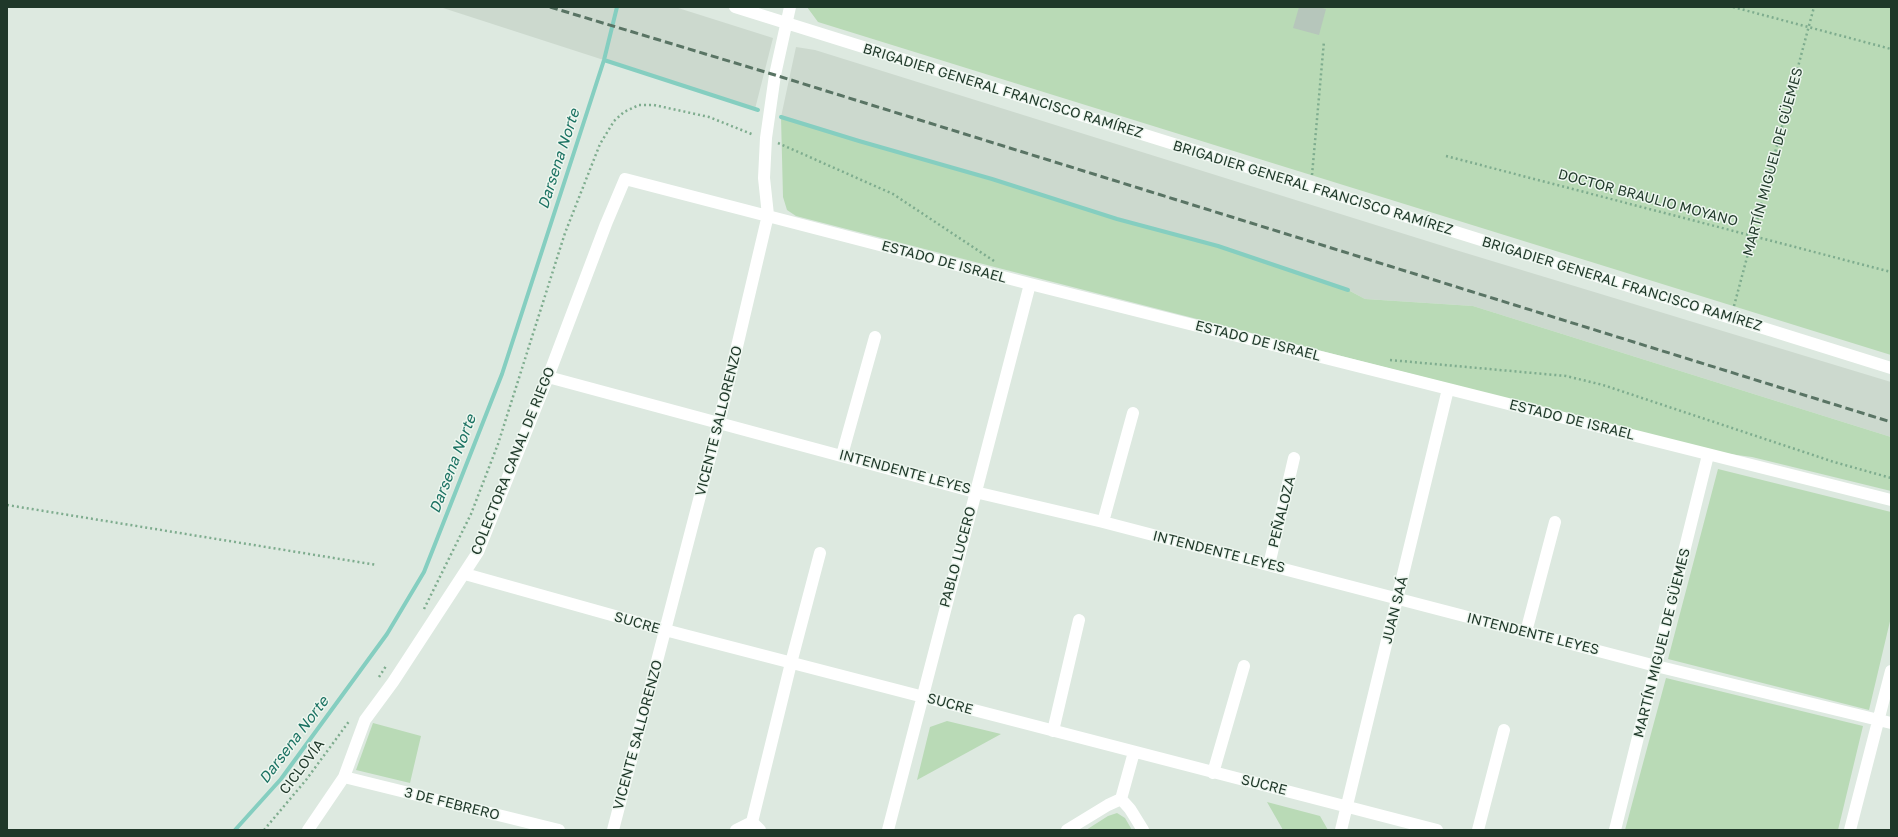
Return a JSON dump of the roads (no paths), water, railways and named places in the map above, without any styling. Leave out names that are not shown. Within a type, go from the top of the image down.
[{"type":"street","name":"BRIGADIER GENERAL FRANCISCO RAMÍREZ","points":[[735,7],[1891,368]]},
{"type":"street","name":"VICENTE SALLORENZO","points":[[613,830],[720,423],[768,215],[764,178],[766,138],[775,75],[790,7]]},
{"type":"street","name":"ESTADO DE ISRAEL","points":[[625,179],[1030,284],[1891,500]]},
{"type":"street","name":"COLECTORA CANAL DE RIEGO","points":[[308,830],[344,777],[365,720],[393,682],[478,552],[625,179]]},
{"type":"street","name":"PABLO LUCERO","points":[[888,830],[1030,284]]},
{"type":"street","points":[[842,455],[875,337]]},
{"type":"street","name":"INTENDENTE LEYES","points":[[548,377],[976,492],[1103,522],[1656,666],[1891,723]]},
{"type":"street","name":"JUAN SAÁ","points":[[1341,830],[1448,389]]},
{"type":"street","points":[[1103,522],[1133,413]]},
{"type":"street","name":"MARTÍN MIGUEL DE GÜEMES","points":[[1615,830],[1708,455]]},
{"type":"street","name":"PEÑALOZA","points":[[1269,565],[1294,458]]},
{"type":"street","points":[[1526,632],[1555,522]]},
{"type":"street","points":[[736,830],[756,826],[791,663],[820,553]]},
{"type":"street","name":"SUCRE","points":[[465,574],[665,630],[1437,830]]},
{"type":"street","points":[[1053,731],[1079,620]]},
{"type":"street","points":[[1213,773],[1244,666]]},
{"type":"street","points":[[1850,830],[1891,671]]},
{"type":"street","points":[[1478,830],[1504,730]]},
{"type":"street","points":[[1121,800],[1134,752]]},
{"type":"street","name":"3 DE FEBRERO","points":[[344,777],[559,830]]},
{"type":"street","points":[[1067,830],[1108,805],[1121,800]]},
{"type":"street","points":[[1121,800],[1130,809],[1143,830]]},
{"type":"waterway","name":"Darsena Norte","points":[[235,830],[281,779],[387,634],[424,572],[502,374],[604,60],[617,7]]},
{"type":"waterway","points":[[604,60],[758,110]]},
{"type":"waterway","points":[[781,117],[992,179],[1117,219],[1218,246],[1348,290]]},
{"type":"railway","points":[[550,7],[775,75],[1891,422]]}]
